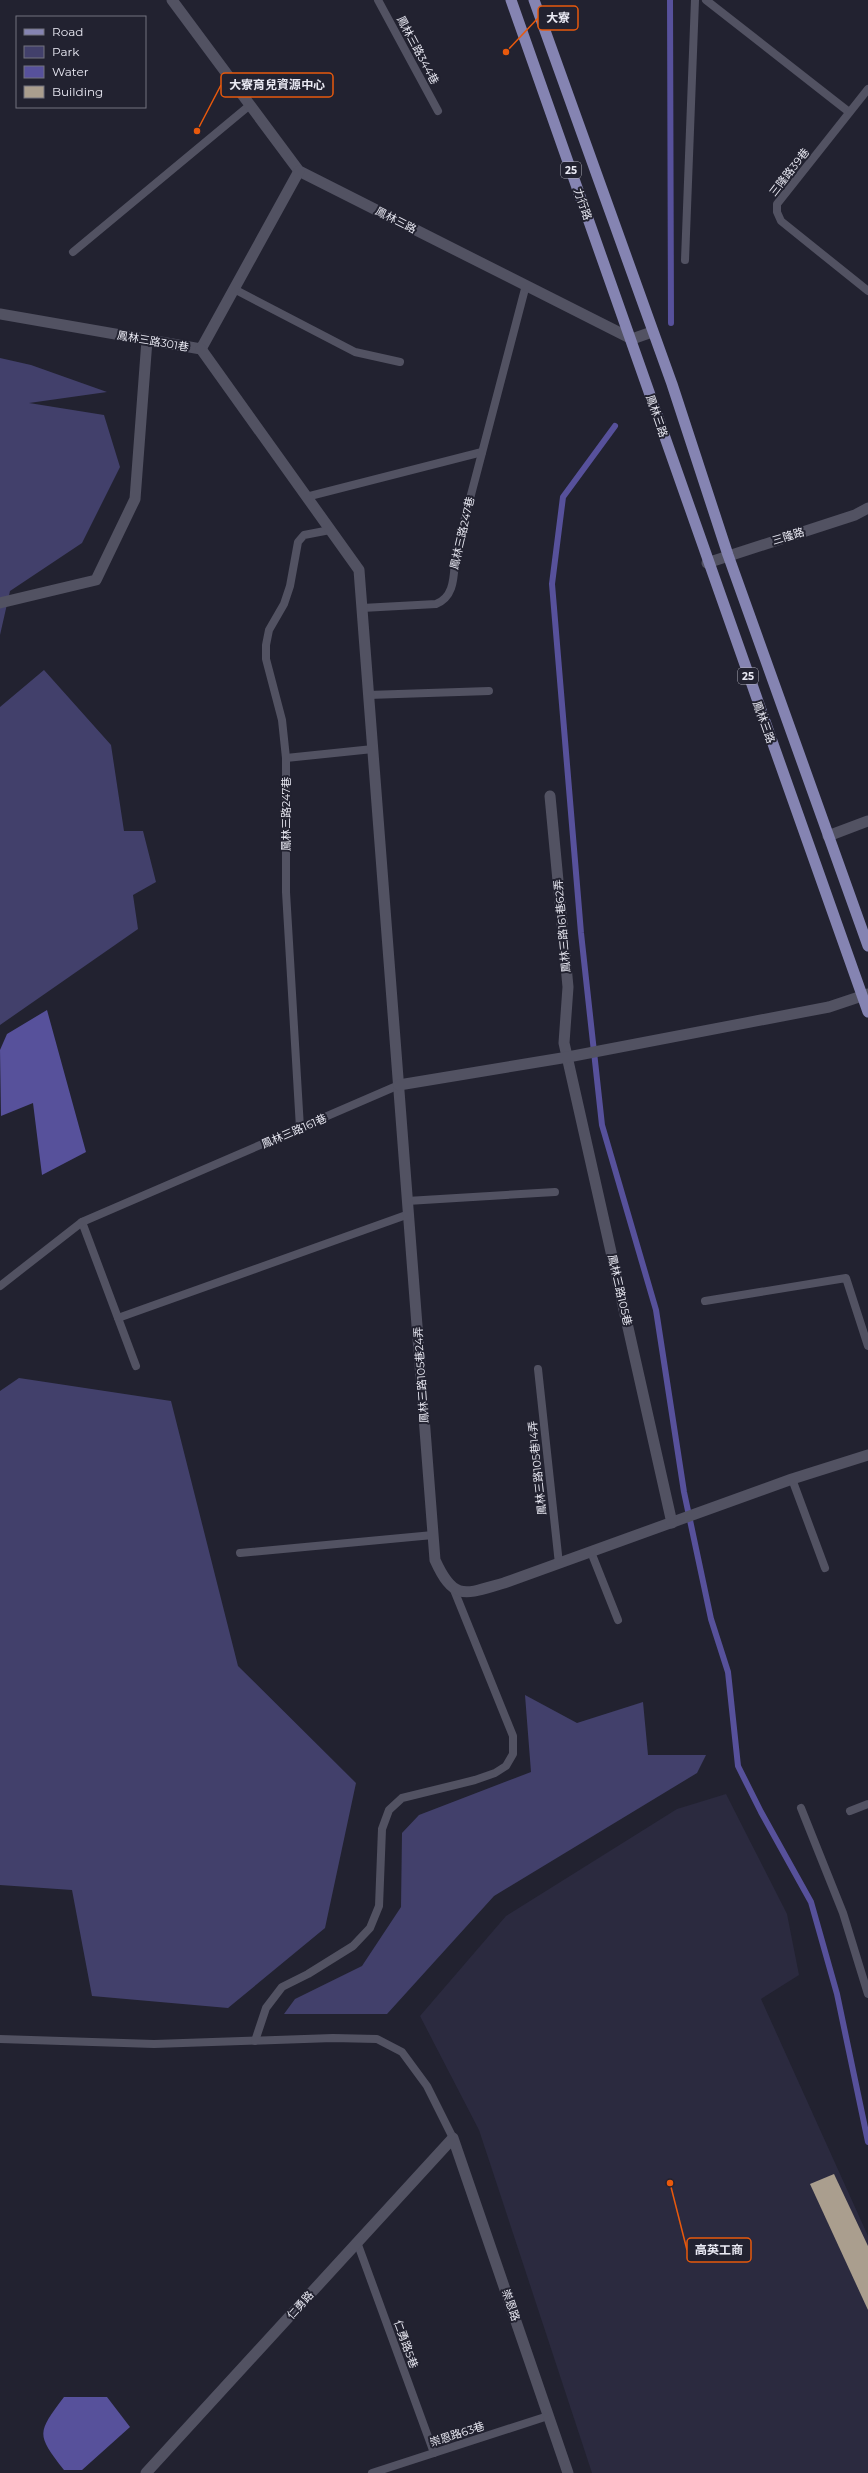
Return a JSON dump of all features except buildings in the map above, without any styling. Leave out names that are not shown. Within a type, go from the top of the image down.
[{"type":"main road","name":"力行路","points":[[511,0],[632,339]]},
{"type":"main road","name":"力行路","points":[[534,0],[652,332]]},
{"type":"main road","name":"鳳林三路","points":[[652,332],[728,554],[868,946]]},
{"type":"main road","name":"鳳林三路","points":[[632,339],[707,562],[865,995],[868,1012]]},
{"type":"street","name":"鳳林三路","points":[[172,0],[299,171],[632,339]]},
{"type":"street","name":"鳳林三路301巷","points":[[1,313],[201,349],[299,171]]},
{"type":"street","points":[[632,339],[652,332]]},
{"type":"street","points":[[0,603],[96,580],[135,499],[147,340]]},
{"type":"street","points":[[201,349],[359,570],[409,1214]]},
{"type":"street","name":"三隆路","points":[[707,562],[728,554],[855,515],[868,508]]},
{"type":"street","name":"鳳林三路161巷62弄","points":[[550,796],[568,987],[564,1043],[572,1056]]},
{"type":"street","points":[[828,836],[868,821]]},
{"type":"street","points":[[399,1085],[572,1056],[829,1007],[865,995]]},
{"type":"street","name":"鳳林三路105巷","points":[[572,1056],[676,1521]]},
{"type":"street","name":"鳳林三路105巷24弄","points":[[409,1214],[433,1535],[436,1560],[444,1580],[454,1590]]},
{"type":"street","points":[[454,1590],[472,1592],[559,1564],[792,1479],[868,1455]]},
{"type":"street","name":"仁勇路","points":[[150,2471],[453,2138]]},
{"type":"street","name":"崇恩路","points":[[453,2138],[568,2473]]},
{"type":"lane","name":"鳳林三路344巷","points":[[378,0],[438,111]]},
{"type":"lane","points":[[685,260],[695,0]]},
{"type":"lane","points":[[706,0],[849,112]]},
{"type":"lane","name":"三隆路39巷","points":[[868,89],[777,204],[777,212],[781,221],[868,291]]},
{"type":"lane","points":[[73,252],[250,106]]},
{"type":"lane","name":"鳳林三路247巷","points":[[362,608],[436,604],[445,600],[451,592],[456,552],[526,285]]},
{"type":"lane","points":[[234,289],[355,352],[400,362]]},
{"type":"lane","points":[[306,497],[482,452]]},
{"type":"lane","name":"鳳林三路247巷","points":[[300,1128],[286,892],[286,758],[282,720],[266,658],[269,630],[284,604],[290,586],[298,542],[304,535],[330,530]]},
{"type":"lane","points":[[368,695],[489,691]]},
{"type":"lane","points":[[286,758],[373,749]]},
{"type":"lane","name":"鳳林三路161巷","points":[[0,1286],[82,1222],[399,1085]]},
{"type":"lane","points":[[408,1201],[555,1192]]},
{"type":"lane","points":[[118,1318],[409,1214]]},
{"type":"lane","points":[[82,1222],[136,1366]]},
{"type":"lane","points":[[705,1301],[846,1278],[864,1325],[868,1346]]},
{"type":"lane","name":"鳳林三路105巷14弄","points":[[538,1370],[559,1564]]},
{"type":"lane","points":[[792,1479],[825,1568]]},
{"type":"lane","points":[[240,1553],[433,1535]]},
{"type":"lane","points":[[591,1552],[618,1620]]},
{"type":"lane","points":[[255,2041],[266,2008],[282,1987],[308,1974],[353,1946],[370,1928],[379,1906],[382,1829],[389,1810],[402,1798],[475,1780],[495,1773],[506,1766],[513,1754],[513,1736],[454,1590]]},
{"type":"lane","points":[[850,1811],[868,1804]]},
{"type":"lane","points":[[801,1808],[843,1913],[868,1994]]},
{"type":"lane","points":[[0,2039],[154,2044],[377,2039],[402,2052],[427,2086],[453,2138]]},
{"type":"lane","name":"仁勇路5巷","points":[[357,2242],[434,2453]]},
{"type":"lane","name":"崇恩路63巷","points":[[372,2473],[548,2416]]},
{"type":"shaded area","points":[[726,1794],[787,1914],[799,1975],[761,1999],[868,2236],[868,2473],[592,2473],[479,2130],[420,2016],[506,1916],[677,1809]]},
{"type":"green space","points":[[0,358],[31,365],[107,392],[29,403],[104,415],[120,467],[82,543],[10,591],[0,635]]},
{"type":"green space","points":[[44,670],[111,745],[124,831],[143,831],[156,882],[133,895],[138,929],[0,1025],[0,707]]},
{"type":"green space","points":[[19,1378],[171,1401],[238,1666],[356,1783],[325,1928],[228,2008],[92,1996],[72,1890],[0,1885],[0,1391]]},
{"type":"green space","points":[[525,1695],[577,1723],[643,1702],[648,1755],[706,1755],[697,1773],[494,1896],[387,2014],[284,2014],[295,1999],[362,1966],[401,1907],[402,1833],[419,1815],[531,1772]]},
{"type":"water","points":[[47,1010],[86,1152],[42,1175],[33,1103],[1,1116],[0,1050],[7,1034]]},
{"type":"water","points":[[64,2397],[107,2397],[130,2427],[82,2470],[64,2470],[48,2448],[43,2434],[45,2426]]},
{"type":"waterway","points":[[670,0],[671,323]]},
{"type":"waterway","points":[[615,426],[563,497],[552,584],[581,933],[602,1125],[656,1310],[684,1492],[711,1619],[728,1672],[738,1766],[761,1812],[811,1902],[837,1994],[868,2142]]},
{"type":"place","name":"大寮","points":[[506,52]]},
{"type":"place","name":"大寮育兒資源中心","points":[[197,131]]},
{"type":"place","name":"高英工商","points":[[670,2183]]}]
